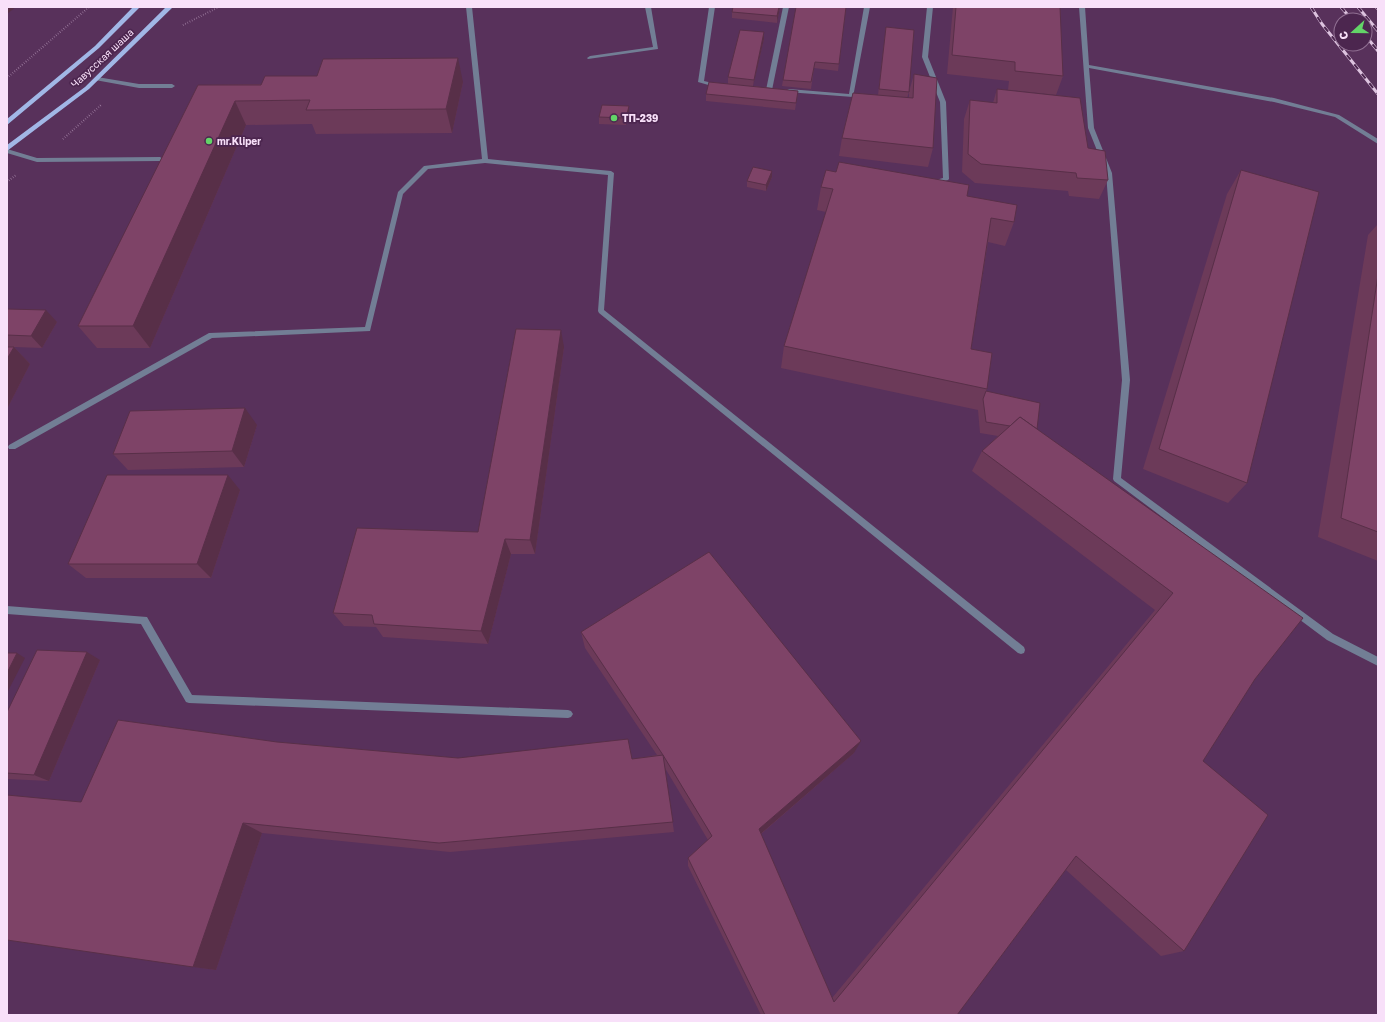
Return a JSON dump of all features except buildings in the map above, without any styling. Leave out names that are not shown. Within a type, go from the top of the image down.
[{"type":"main road","name":"Чавусская шаша","points":[[7,123],[97,47],[137,7]]},
{"type":"main road","name":"Чавусская шаша","points":[[7,150],[97,79],[170,7]]},
{"type":"lane","points":[[469,7],[485,161]]},
{"type":"lane","points":[[590,58],[656,48],[648,7]]},
{"type":"lane","points":[[712,7],[701,82],[726,87]]},
{"type":"lane","points":[[770,90],[786,7]]},
{"type":"lane","points":[[784,91],[850,96],[867,7]]},
{"type":"lane","points":[[927,184],[946,179],[943,102],[925,57],[930,7]]},
{"type":"lane","points":[[1082,7],[1091,128],[1109,173],[1126,380],[1117,479],[1330,637],[1378,662]]},
{"type":"lane","points":[[1086,66],[1274,100],[1337,116],[1378,142]]},
{"type":"lane","points":[[97,79],[139,86],[172,86]]},
{"type":"lane","points":[[762,89],[777,90]]},
{"type":"lane","points":[[7,150],[37,160],[160,159]]},
{"type":"lane","points":[[12,447],[211,335],[368,328],[400,193],[426,167],[485,161],[611,174],[601,311],[1021,650]]},
{"type":"lane","points":[[7,610],[144,620],[189,700],[568,714]]},
{"type":"path","points":[[7,78],[89,7]]},
{"type":"railway","points":[[1311,7],[1322,24],[1378,94]]},
{"type":"railway","points":[[1341,7],[1345,12]]},
{"type":"railway","points":[[1358,7],[1378,31]]},
{"type":"railway","points":[[1373,45],[1378,51]]},
{"type":"place","name":"ТП-239","points":[[614,118]]},
{"type":"place","name":"mr.Kliper","points":[[209,141]]}]
